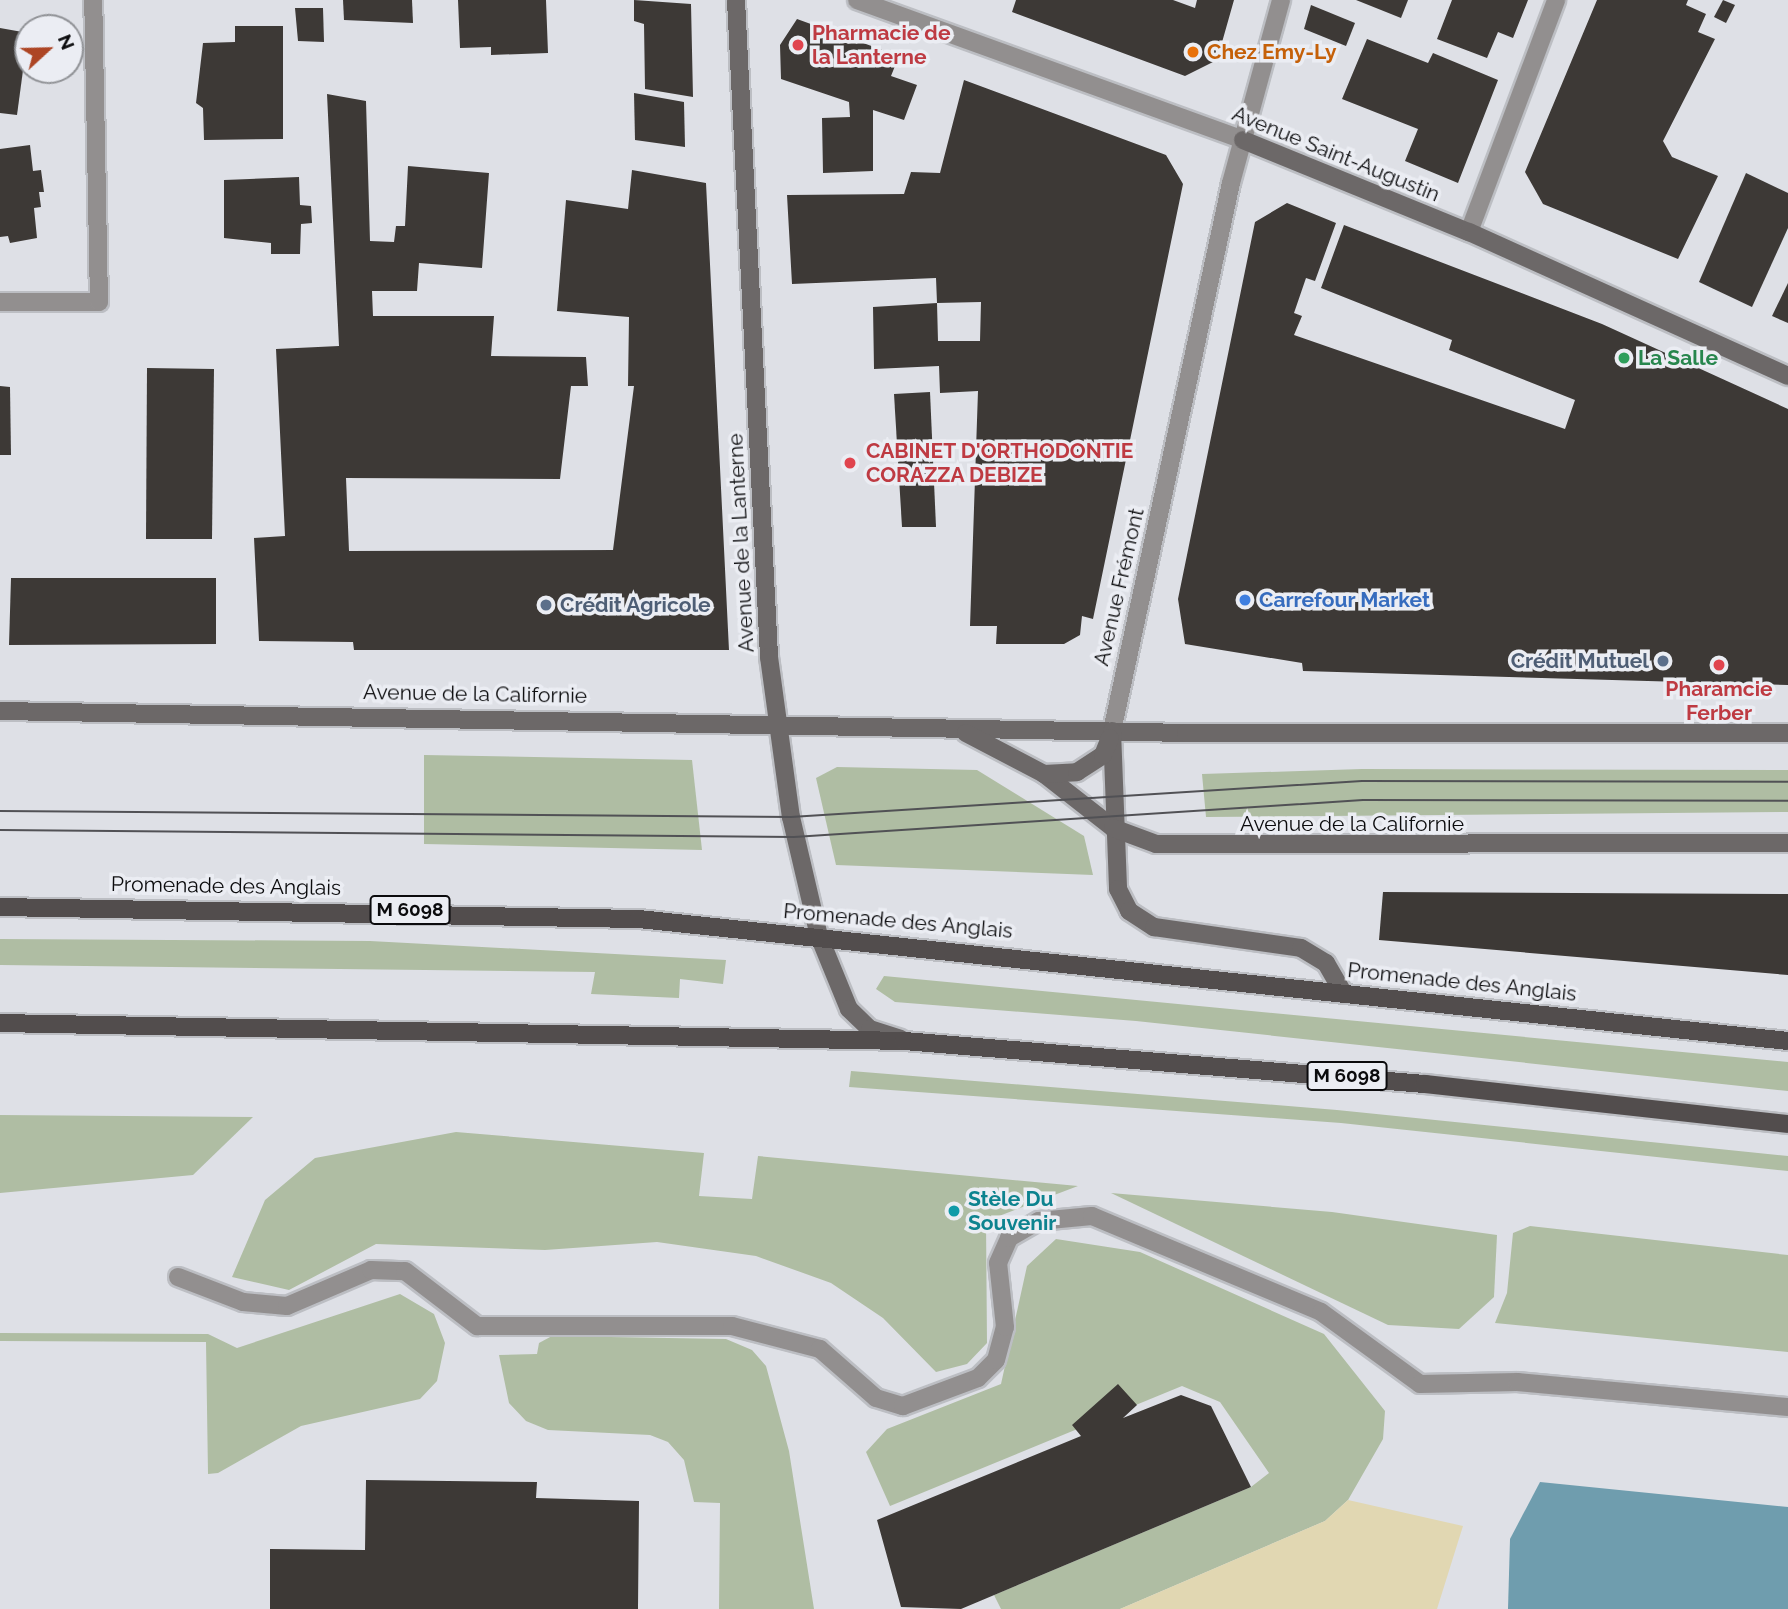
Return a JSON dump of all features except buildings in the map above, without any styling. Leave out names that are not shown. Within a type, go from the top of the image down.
[{"type":"main road","name":"Avenue de la Lanterne","points":[[736,0],[776,726],[802,878],[819,936],[849,1009],[870,1028],[904,1041]]},
{"type":"main road","name":"Avenue Saint-Augustin","points":[[1244,140],[1469,232],[1788,376]]},
{"type":"main road","name":"Avenue de la Californie","points":[[0,711],[1112,731],[1788,733]]},
{"type":"main road","name":"Avenue de la Californie","points":[[950,727],[1044,774],[1113,828],[1188,847],[1788,843]]},
{"type":"main road","points":[[1044,774],[1088,766],[1103,755],[1112,731]]},
{"type":"main road","name":"Avenue Frémont","points":[[1112,731],[1113,828],[1118,889],[1129,911],[1154,927],[1301,948],[1326,963],[1343,992]]},
{"type":"main road","name":"Promenade des Anglais","points":[[0,906],[467,911],[819,936],[1788,1041]]},
{"type":"main road","name":"M 6098","points":[[0,1023],[904,1041],[1287,1070],[1788,1124]]},
{"type":"street","points":[[0,302],[99,302],[93,0]]},
{"type":"street","name":"Avenue Saint-Augustin","points":[[857,0],[1244,140]]},
{"type":"street","name":"Avenue Frémont","points":[[1112,731],[1244,140],[1281,0]]},
{"type":"street","points":[[1469,232],[1556,0]]},
{"type":"street","points":[[178,1277],[243,1302],[287,1306],[372,1270],[405,1271],[477,1326],[732,1326],[820,1349],[876,1398],[903,1406],[978,1378],[996,1360],[1005,1327],[998,1262],[1009,1238],[1039,1221],[1092,1216],[1321,1312],[1420,1384],[1518,1382],[1788,1407]]},
{"type":"green space","points":[[424,755],[692,760],[702,850],[424,844]]},
{"type":"green space","points":[[837,767],[977,770],[1084,836],[1093,875],[836,865],[816,778]]},
{"type":"green space","points":[[1362,769],[1788,770],[1788,812],[1206,817],[1202,774]]},
{"type":"green space","points":[[0,939],[370,941],[726,960],[723,984],[680,979],[679,998],[591,994],[595,972],[0,965]]},
{"type":"green space","points":[[884,976],[1788,1062],[1788,1091],[1136,1021],[895,1002],[876,989]]},
{"type":"green space","points":[[851,1071],[1337,1110],[1788,1156],[1788,1171],[1341,1123],[849,1087]]},
{"type":"green space","points":[[0,1115],[253,1117],[193,1175],[0,1193]]},
{"type":"green space","points":[[456,1132],[704,1153],[699,1196],[752,1199],[758,1156],[1078,1186],[986,1221],[987,1343],[967,1364],[936,1372],[883,1318],[831,1283],[756,1256],[657,1242],[545,1250],[376,1244],[289,1290],[232,1277],[265,1200],[315,1158]]},
{"type":"green space","points":[[1111,1193],[1332,1212],[1497,1235],[1494,1297],[1459,1329],[1388,1325]]},
{"type":"green space","points":[[1530,1226],[1788,1255],[1788,1352],[1495,1323],[1507,1293],[1513,1233]]},
{"type":"green space","points":[[1056,1239],[1140,1252],[1324,1334],[1385,1411],[1383,1439],[1348,1500],[1325,1521],[1120,1609],[1001,1609],[994,1595],[1251,1487],[1269,1473],[1220,1402],[1182,1386],[890,1506],[866,1452],[887,1429],[1001,1384],[1027,1266]]},
{"type":"green space","points":[[400,1294],[434,1314],[445,1343],[437,1381],[420,1399],[301,1426],[218,1473],[208,1474],[206,1342],[0,1341],[0,1333],[208,1334],[237,1348]]},
{"type":"green space","points":[[552,1336],[726,1339],[752,1350],[766,1366],[789,1451],[814,1609],[719,1609],[720,1503],[694,1502],[684,1460],[668,1442],[650,1435],[548,1430],[526,1421],[509,1403],[499,1355],[537,1354],[539,1343]]},
{"type":"sand","points":[[1348,1500],[1463,1526],[1437,1609],[1120,1609],[1325,1521]]},
{"type":"water","points":[[1540,1482],[1788,1507],[1788,1609],[1508,1609],[1510,1539]]},
{"type":"tram line","points":[[0,811],[791,817],[1362,781],[1788,782]]},
{"type":"tram line","points":[[0,830],[794,837],[1363,800],[1788,801]]},
{"type":"place","name":"Pharmacie de la Lanterne","points":[[798,45]]},
{"type":"place","name":"Chez Emy-Ly","points":[[1193,52]]},
{"type":"place","name":"La Salle","points":[[1624,358]]},
{"type":"place","name":"CABINET D'ORTHODONTIE CORAZZA DEBIZE","points":[[850,463]]},
{"type":"place","name":"Carrefour Market","points":[[1245,600]]},
{"type":"place","name":"Crédit Agricole","points":[[546,605]]},
{"type":"place","name":"Crédit Mutuel","points":[[1663,661]]},
{"type":"place","name":"Pharamcie Ferber","points":[[1719,665]]},
{"type":"place","name":"Stèle Du Souvenir","points":[[954,1211]]}]
